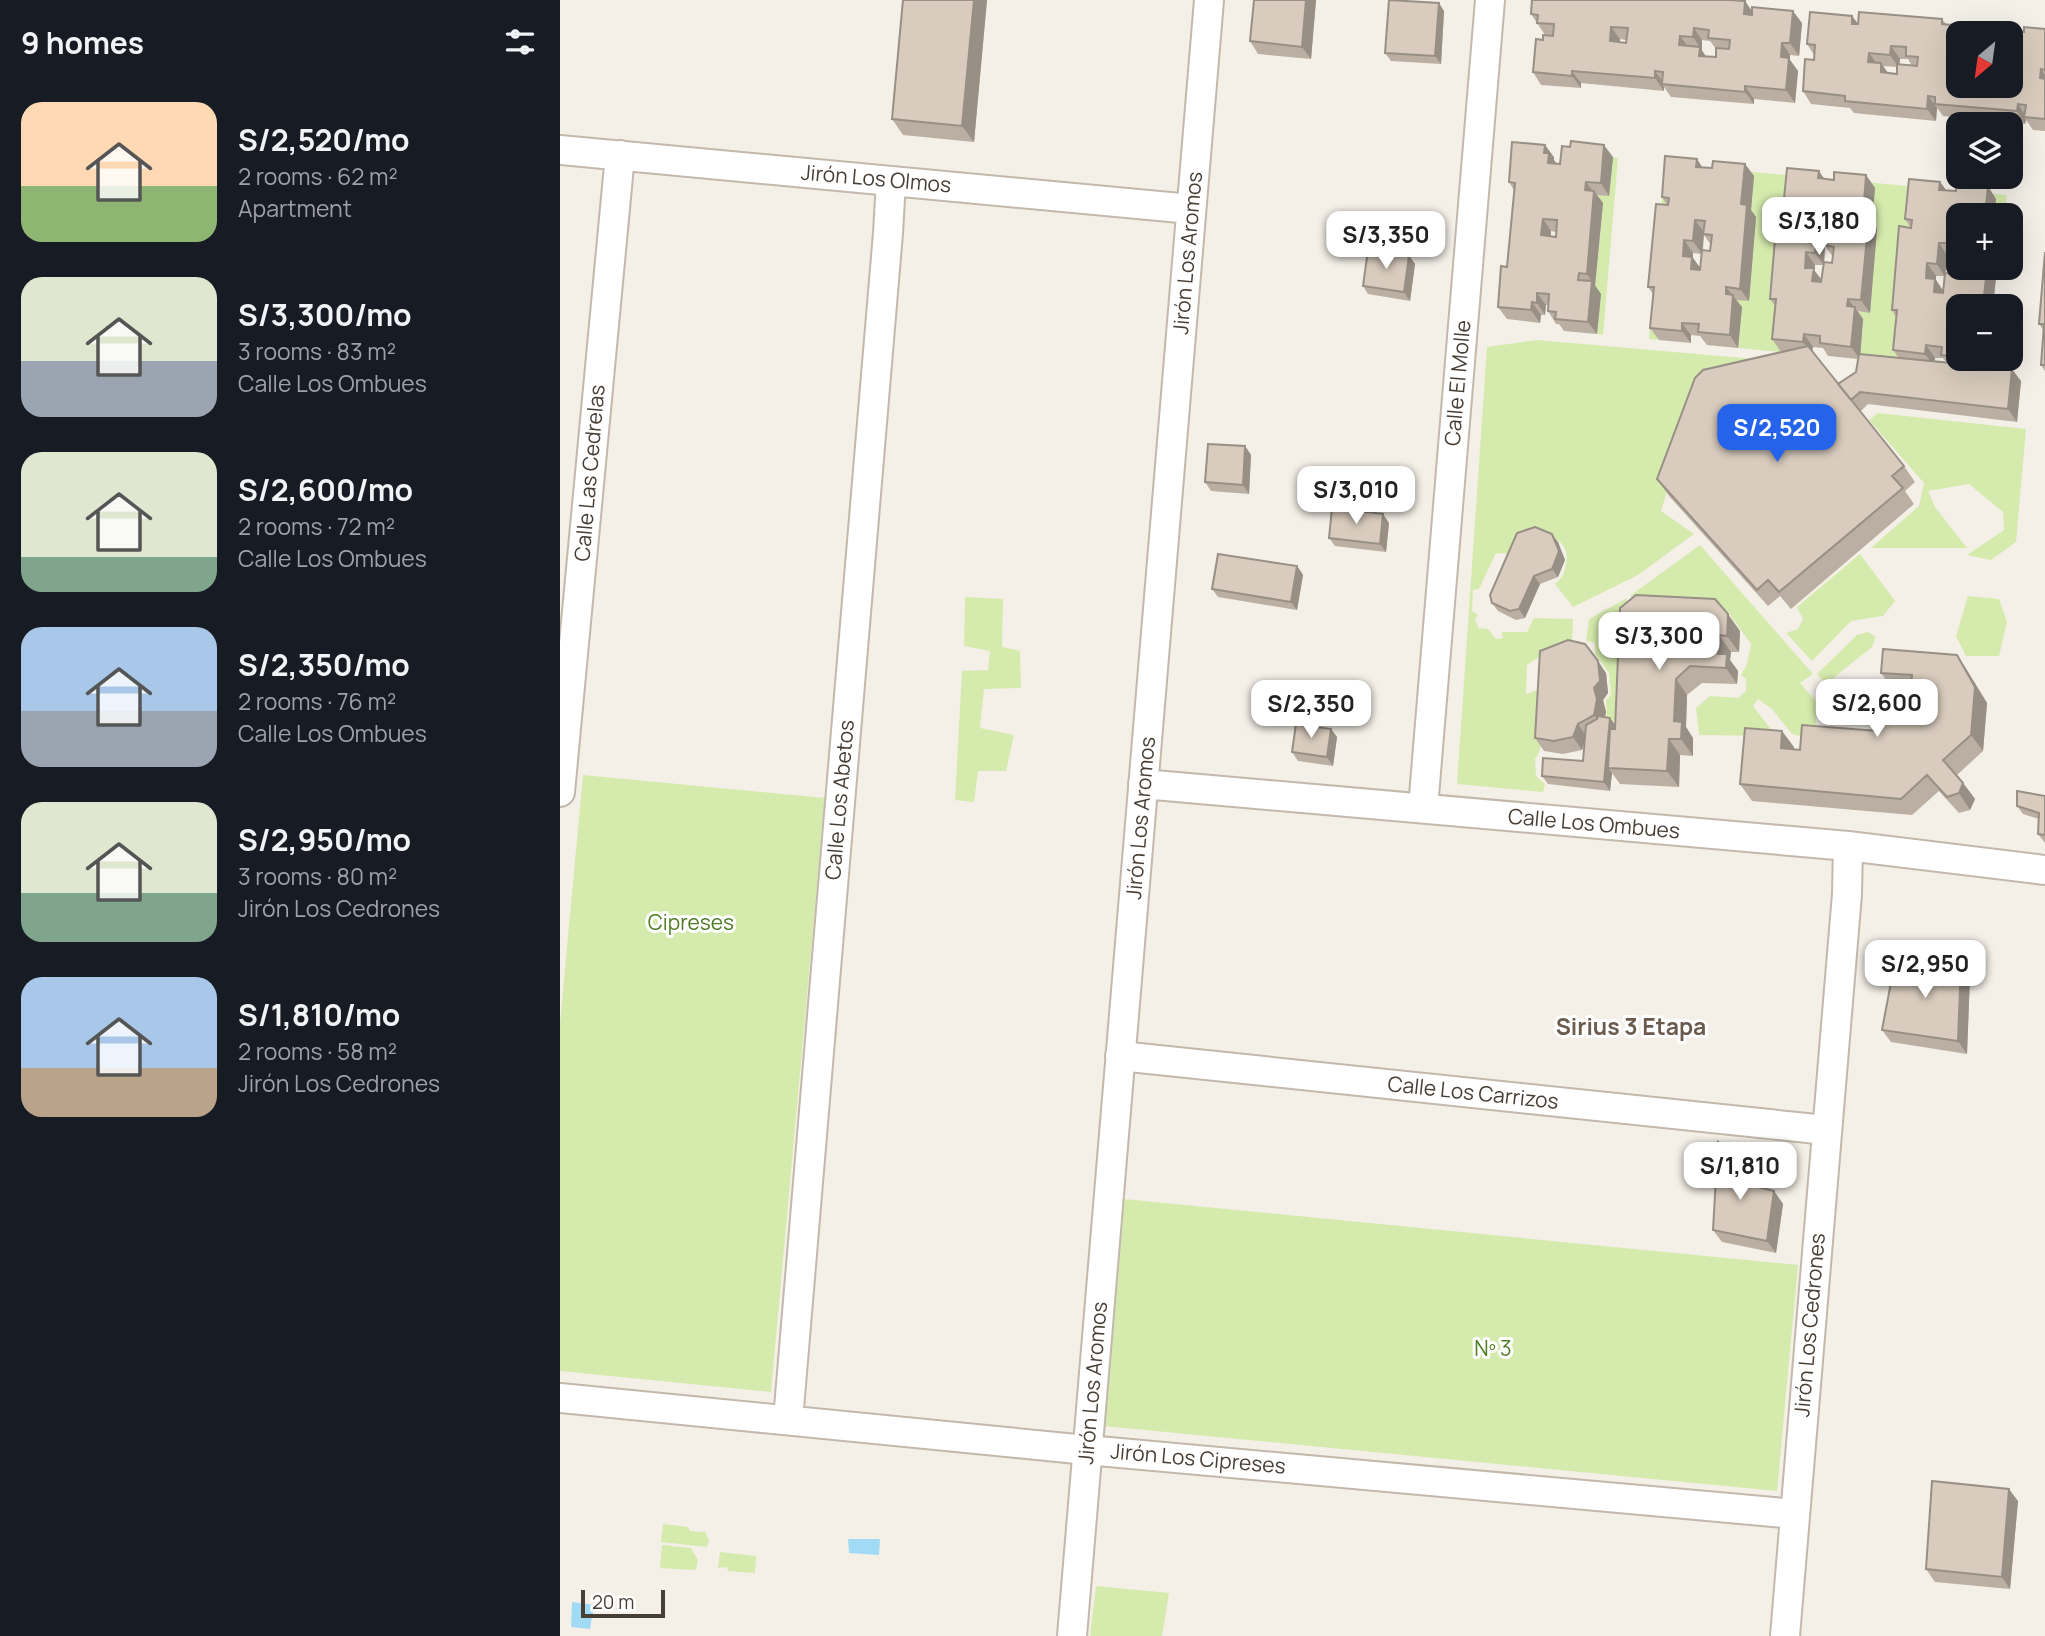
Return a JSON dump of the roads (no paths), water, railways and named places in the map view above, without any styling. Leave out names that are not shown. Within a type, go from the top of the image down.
[{"type":"street","name":"Jirón Los Aromos","points":[[1072,1636],[1209,0]]},
{"type":"street","name":"Calle El Molle","points":[[1423,808],[1490,0]]},
{"type":"street","name":"Jirón Los Olmos","points":[[560,150],[1191,209]]},
{"type":"street","name":"Calle Las Cedrelas","points":[[560,792],[620,155]]},
{"type":"street","name":"Calle Los Abetos","points":[[788,1420],[891,181]]},
{"type":"street","name":"Calle Los Ombues","points":[[1143,785],[1849,846],[2045,870]]},
{"type":"street","name":"Jirón Los Cedrones","points":[[1785,1636],[1849,846]]},
{"type":"street","name":"Calle Los Carrizos","points":[[1121,1056],[1826,1130]]},
{"type":"street","name":"Jirón Los Cipreses","points":[[560,1398],[1087,1450],[1795,1514]]},
{"type":"water","points":[[848,1539],[880,1539],[879,1555],[849,1553]]},
{"type":"water","points":[[572,1602],[594,1605],[590,1629],[571,1627]]},
{"type":"district","name":"Sirius 3 Etapa","points":[[1631,1027]]},
{"type":"park label","name":"Cipreses","points":[[691,923]]},
{"type":"park label","name":"Nº 3","points":[[1493,1349]]}]
